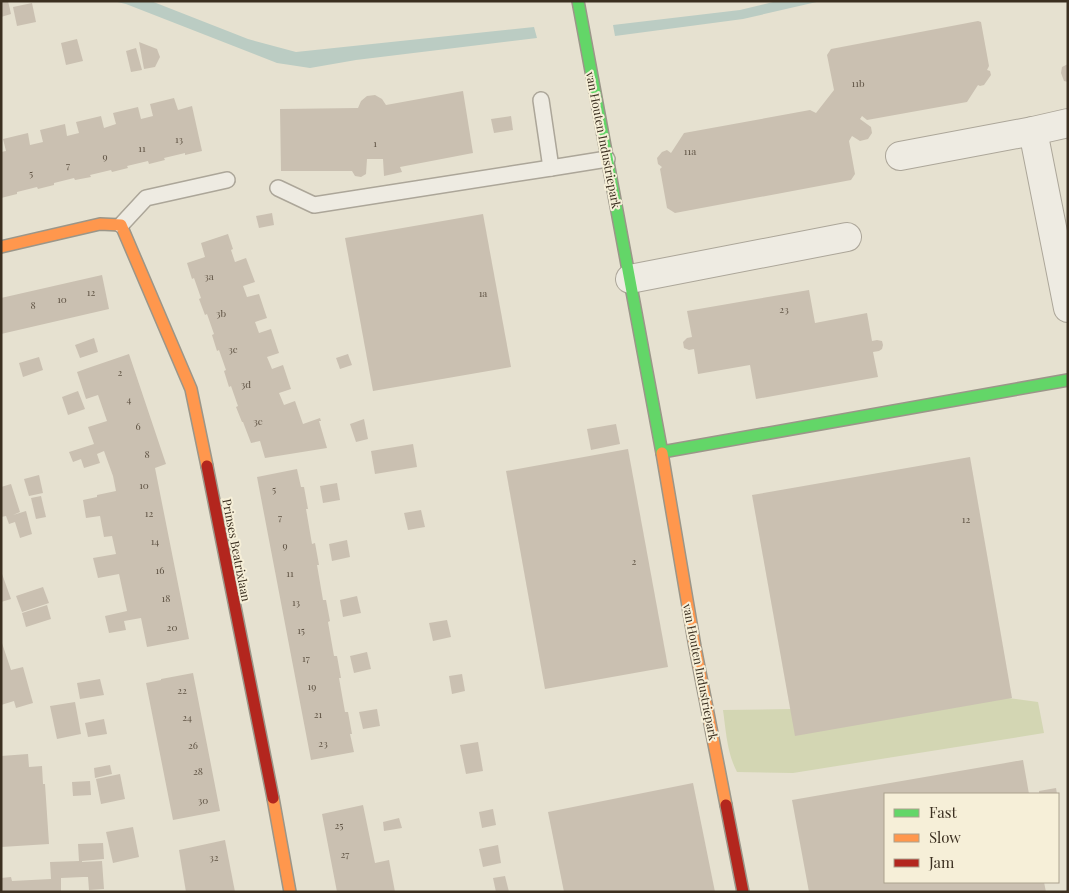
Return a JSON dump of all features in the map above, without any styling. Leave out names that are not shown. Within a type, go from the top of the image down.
[{"type":"street","name":"van Houten Industriepark","points":[[578,1],[662,452],[695,647],[743,892]]},
{"type":"street","points":[[900,156],[1068,123]]},
{"type":"street","points":[[1032,131],[1068,308]]},
{"type":"street","points":[[1,247],[100,224],[121,225]]},
{"type":"street","name":"Prinses Beatrixlaan","points":[[121,225],[191,389],[271,786],[290,892]]},
{"type":"street","points":[[630,279],[847,237]]},
{"type":"street","points":[[662,452],[1068,380]]},
{"type":"lane","points":[[541,100],[551,168]]},
{"type":"lane","points":[[278,188],[314,205],[607,159]]},
{"type":"lane","points":[[121,225],[146,198],[227,180]]},
{"type":"green space","points":[[1008,698],[1038,702],[1044,733],[793,773],[737,772],[729,750],[723,710],[791,709]]},
{"type":"shaded area","points":[[113,1],[151,1],[248,39],[296,52],[534,27],[537,38],[356,60],[310,68],[277,63],[126,4]]},
{"type":"shaded area","points":[[777,1],[821,1],[743,19],[615,36],[613,25],[740,10]]},
{"type":"building","points":[[1,1],[8,1],[11,14],[1,17]]},
{"type":"building","points":[[32,3],[36,22],[17,26],[13,7]]},
{"type":"building","points":[[978,21],[981,22],[989,66],[987,70],[990,71],[991,75],[984,85],[978,85],[967,102],[867,120],[862,116],[860,119],[871,127],[872,133],[868,139],[860,141],[852,136],[849,141],[855,174],[851,180],[675,213],[667,208],[660,169],[662,167],[658,164],[657,158],[662,152],[667,150],[671,153],[684,133],[810,110],[816,113],[834,90],[827,55],[831,49]]},
{"type":"building","points":[[77,39],[83,61],[66,65],[61,43]]},
{"type":"building","points":[[139,42],[157,49],[160,57],[155,67],[144,69]]},
{"type":"building","points":[[136,48],[142,70],[131,72],[126,51]]},
{"type":"building","points":[[1068,64],[1068,82],[1064,81],[1061,73],[1062,67]]},
{"type":"building","points":[[463,91],[473,153],[400,167],[402,172],[384,176],[383,159],[367,159],[366,174],[361,177],[355,176],[352,171],[281,171],[280,109],[358,108],[361,101],[367,96],[375,95],[382,99],[386,105]]},
{"type":"building","points":[[174,98],[178,110],[192,106],[202,151],[164,158],[165,160],[149,164],[148,161],[112,172],[111,170],[90,175],[91,177],[75,180],[74,178],[38,189],[37,187],[17,192],[17,194],[1,198],[1,152],[6,151],[3,139],[28,133],[30,145],[43,142],[40,130],[65,124],[67,136],[79,133],[76,122],[101,116],[104,128],[116,124],[113,113],[138,107],[141,119],[153,116],[150,104]]},
{"type":"building","points":[[511,116],[513,130],[494,133],[491,119]]},
{"type":"building","points":[[272,213],[274,225],[259,228],[256,216]]},
{"type":"building","points":[[483,214],[511,367],[373,391],[345,238]]},
{"type":"building","points":[[228,234],[235,262],[246,258],[255,282],[243,286],[247,297],[259,294],[267,318],[255,322],[259,333],[271,329],[279,353],[267,357],[272,369],[283,365],[291,389],[279,393],[284,405],[295,401],[303,424],[320,418],[321,421],[319,421],[327,448],[265,458],[260,441],[251,443],[236,407],[238,406],[224,371],[226,370],[212,335],[214,334],[207,314],[205,315],[199,299],[201,298],[187,263],[205,257],[201,243]]},
{"type":"building","points":[[102,275],[109,309],[1,334],[1,298]]},
{"type":"building","points":[[809,290],[815,323],[867,313],[872,341],[882,341],[883,345],[882,349],[873,352],[878,377],[756,399],[750,365],[698,374],[694,349],[684,348],[683,342],[687,338],[692,337],[687,311]]},
{"type":"building","points":[[94,338],[98,352],[80,358],[75,345]]},
{"type":"building","points":[[129,354],[166,464],[155,468],[189,639],[147,647],[141,618],[124,621],[126,630],[109,633],[105,616],[127,611],[119,574],[98,578],[93,558],[116,554],[112,536],[104,537],[100,516],[86,518],[83,500],[116,491],[104,451],[97,454],[100,463],[84,468],[81,459],[73,462],[69,452],[94,444],[88,427],[107,421],[98,395],[86,399],[77,372]]},
{"type":"building","points":[[348,354],[352,365],[340,369],[336,358]]},
{"type":"building","points":[[39,357],[43,370],[23,377],[19,363]]},
{"type":"building","points":[[78,391],[85,409],[68,415],[62,397]]},
{"type":"building","points":[[364,419],[368,439],[356,442],[350,424]]},
{"type":"building","points":[[616,424],[620,444],[591,450],[587,429]]},
{"type":"building","points":[[413,444],[417,467],[375,474],[371,451]]},
{"type":"building","points":[[628,449],[668,667],[545,689],[506,471]]},
{"type":"building","points":[[970,457],[1012,698],[795,736],[752,495]]},
{"type":"building","points":[[297,469],[301,487],[304,487],[312,544],[315,543],[323,600],[326,600],[334,656],[337,656],[345,712],[348,712],[354,752],[311,760],[257,477]]},
{"type":"building","points":[[39,475],[43,493],[29,496],[24,479]]},
{"type":"building","points":[[337,483],[340,500],[323,503],[320,486]]},
{"type":"building","points":[[11,484],[20,512],[13,515],[26,511],[32,534],[20,538],[15,522],[9,524],[6,516],[1,517],[1,487]]},
{"type":"building","points":[[41,496],[46,517],[36,519],[31,498]]},
{"type":"building","points":[[421,510],[425,527],[408,530],[404,513]]},
{"type":"building","points":[[347,540],[350,557],[332,561],[329,544]]},
{"type":"building","points":[[1,571],[11,599],[1,602]]},
{"type":"building","points":[[43,587],[49,603],[22,612],[16,596]]},
{"type":"building","points":[[357,596],[361,613],[343,617],[340,600]]},
{"type":"building","points":[[47,605],[51,619],[26,627],[22,613]]},
{"type":"building","points":[[447,620],[451,637],[433,641],[429,623]]},
{"type":"building","points":[[1,640],[11,670],[23,667],[33,703],[16,708],[14,701],[1,705]]},
{"type":"building","points":[[367,652],[371,669],[354,673],[350,656]]},
{"type":"building","points":[[193,673],[220,811],[173,820],[146,683]]},
{"type":"building","points":[[462,674],[465,691],[452,694],[449,676]]},
{"type":"building","points":[[100,679],[104,695],[80,699],[77,683]]},
{"type":"building","points":[[75,702],[81,734],[57,739],[50,706]]},
{"type":"building","points":[[377,709],[380,726],[363,729],[359,712]]},
{"type":"building","points":[[104,719],[107,734],[88,737],[85,723]]},
{"type":"building","points":[[478,742],[483,771],[466,774],[460,745]]},
{"type":"building","points":[[28,754],[29,767],[42,766],[49,844],[1,847],[1,756]]},
{"type":"building","points":[[1023,760],[1029,793],[884,793],[884,883],[1044,883],[1046,892],[809,892],[792,800]]},
{"type":"building","points":[[110,765],[112,774],[95,778],[94,768]]},
{"type":"building","points":[[120,774],[125,799],[101,804],[96,779]]},
{"type":"building","points":[[90,781],[91,795],[73,796],[72,782]]},
{"type":"building","points":[[693,783],[715,892],[564,892],[548,812]]},
{"type":"building","points":[[1056,788],[1057,793],[1039,793],[1039,791]]},
{"type":"building","points":[[363,805],[375,863],[389,860],[395,892],[337,892],[322,814]]},
{"type":"building","points":[[493,809],[496,825],[482,828],[479,812]]},
{"type":"building","points":[[399,818],[402,828],[384,831],[383,822]]},
{"type":"building","points":[[133,827],[139,857],[113,863],[106,832]]},
{"type":"building","points":[[225,840],[235,892],[186,892],[179,850]]},
{"type":"building","points":[[103,843],[104,859],[82,862],[102,861],[104,889],[89,890],[88,877],[83,877],[61,878],[61,892],[1,892],[1,878],[11,877],[12,881],[51,879],[50,862],[79,861],[78,844]]},
{"type":"building","points":[[498,845],[501,863],[483,867],[479,849]]},
{"type":"building","points":[[505,876],[509,892],[496,892],[493,878]]},
{"type":"traffic: fast","points":[[578,1],[662,453]]},
{"type":"traffic: fast","points":[[662,452],[1068,380]]},
{"type":"traffic: slow","points":[[1,247],[100,224],[121,225],[191,389],[207,466]]},
{"type":"traffic: slow","points":[[662,453],[695,647],[726,805]]},
{"type":"traffic: slow","points":[[273,798],[290,892]]},
{"type":"traffic: jam","points":[[207,466],[273,798]]},
{"type":"traffic: jam","points":[[726,805],[743,892]]}]
